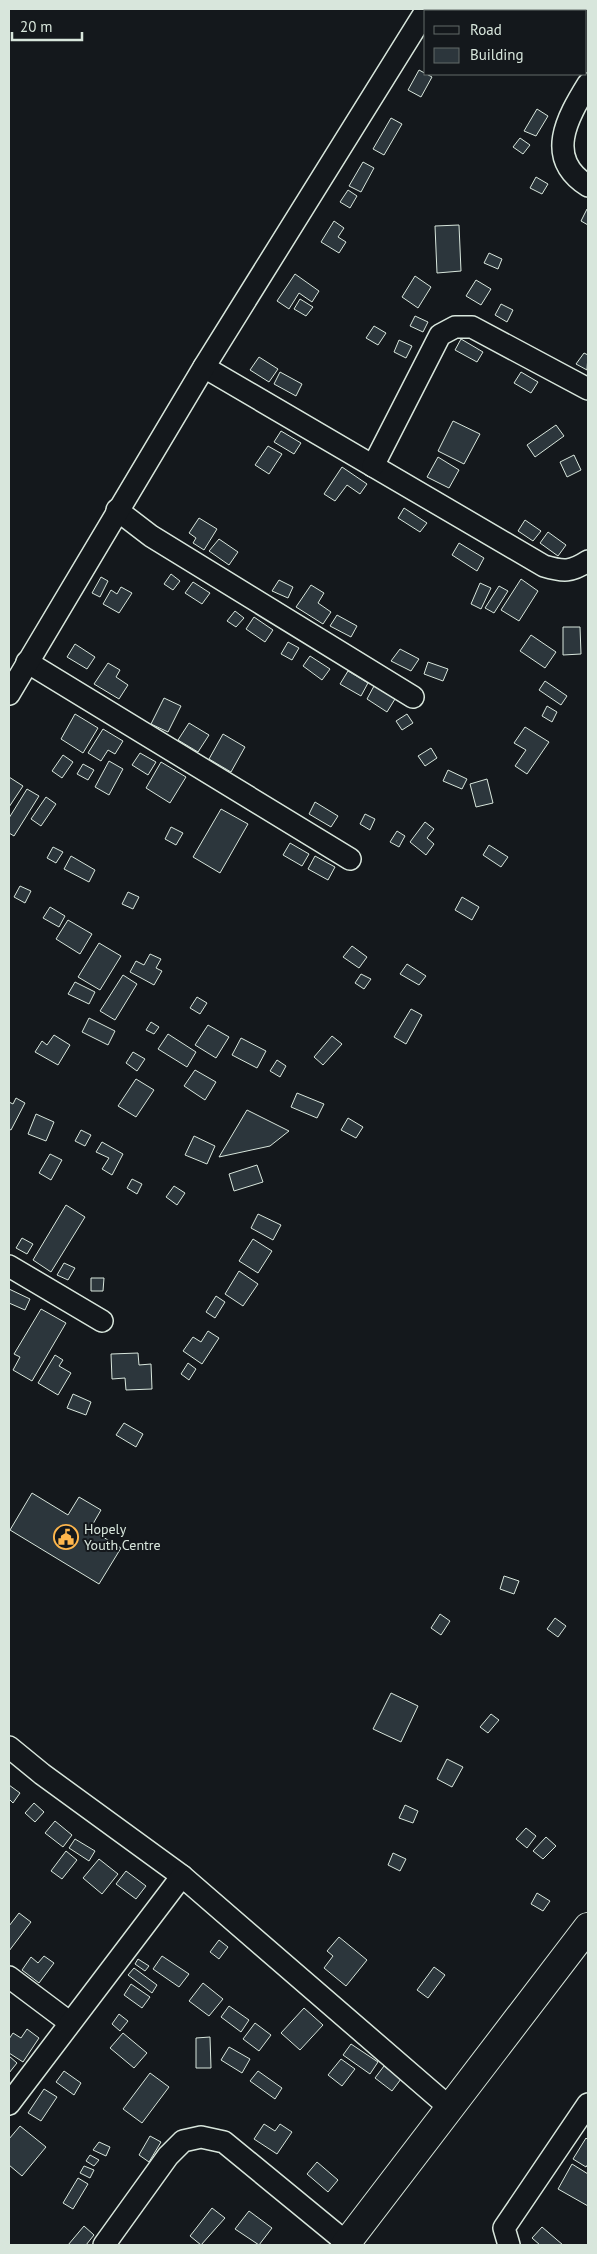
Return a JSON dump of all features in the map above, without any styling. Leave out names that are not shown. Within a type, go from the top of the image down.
[{"type":"main road","points":[[346,2244],[588,1927]]},
{"type":"street","points":[[9,694],[204,367],[424,12]]},
{"type":"street","points":[[588,84],[565,126],[563,144],[564,156],[570,170],[588,186]]},
{"type":"street","points":[[373,466],[440,335],[455,327],[472,327],[588,389]]},
{"type":"street","points":[[204,367],[544,566],[559,570],[575,570],[588,561]]},
{"type":"street","points":[[117,510],[151,536],[413,697]]},
{"type":"street","points":[[27,662],[350,859]]},
{"type":"street","points":[[9,1266],[102,1321]]},
{"type":"street","points":[[9,1747],[42,1774],[182,1876],[450,2107]]},
{"type":"street","points":[[9,2104],[69,2022],[182,1876]]},
{"type":"street","points":[[9,1977],[69,2022]]},
{"type":"street","points":[[509,2245],[504,2228],[588,2104]]},
{"type":"street","points":[[104,2245],[168,2156],[183,2141],[201,2137],[224,2142],[346,2244]]},
{"type":"building","points":[[419,70],[424,73],[424,75],[432,77],[421,97],[408,90]]},
{"type":"building","points":[[537,109],[548,116],[536,136],[524,131]]},
{"type":"building","points":[[391,118],[402,124],[384,155],[373,149]]},
{"type":"building","points":[[520,138],[530,145],[523,154],[513,147]]},
{"type":"building","points":[[363,162],[374,168],[361,192],[349,186]]},
{"type":"building","points":[[536,177],[548,184],[542,194],[530,188]]},
{"type":"building","points":[[348,190],[357,196],[350,208],[340,202]]},
{"type":"building","points":[[588,210],[588,225],[581,221]]},
{"type":"building","points":[[334,221],[344,228],[338,237],[346,242],[339,253],[321,242]]},
{"type":"building","points":[[459,225],[461,271],[437,273],[435,226]]},
{"type":"building","points":[[489,253],[502,259],[498,269],[484,263]]},
{"type":"building","points":[[295,274],[319,291],[312,302],[299,293],[289,309],[277,301]]},
{"type":"building","points":[[415,276],[431,287],[418,308],[402,297]]},
{"type":"building","points":[[476,280],[491,289],[481,305],[466,296]]},
{"type":"building","points":[[300,299],[313,307],[306,316],[294,309]]},
{"type":"building","points":[[501,304],[513,310],[507,322],[495,315]]},
{"type":"building","points":[[415,316],[428,322],[423,332],[410,326]]},
{"type":"building","points":[[374,326],[386,333],[378,345],[366,338]]},
{"type":"building","points":[[461,339],[483,352],[477,362],[455,350]]},
{"type":"building","points":[[399,340],[412,346],[406,358],[394,352]]},
{"type":"building","points":[[584,353],[588,355],[587,370],[576,364]]},
{"type":"building","points":[[259,357],[278,369],[269,382],[250,370]]},
{"type":"building","points":[[280,372],[302,384],[296,396],[274,384]]},
{"type":"building","points":[[521,372],[538,382],[531,393],[514,383]]},
{"type":"building","points":[[453,421],[480,434],[464,464],[438,451]]},
{"type":"building","points":[[556,425],[564,436],[535,457],[527,445]]},
{"type":"building","points":[[281,431],[301,443],[294,454],[274,442]]},
{"type":"building","points":[[268,446],[282,454],[269,474],[255,465]]},
{"type":"building","points":[[574,455],[581,470],[567,477],[560,462]]},
{"type":"building","points":[[438,457],[459,470],[449,488],[427,477]]},
{"type":"building","points":[[342,467],[367,484],[360,494],[347,485],[335,501],[324,494]]},
{"type":"building","points":[[404,508],[427,523],[420,532],[398,518]]},
{"type":"building","points":[[199,518],[217,529],[204,550],[193,543],[196,538],[189,533]]},
{"type":"building","points":[[525,520],[541,531],[533,541],[518,531]]},
{"type":"building","points":[[548,532],[566,545],[558,556],[540,543]]},
{"type":"building","points":[[219,539],[238,552],[229,565],[209,551]]},
{"type":"building","points":[[459,543],[484,558],[477,571],[452,555]]},
{"type":"building","points":[[171,574],[180,581],[173,590],[164,584]]},
{"type":"building","points":[[101,577],[108,581],[100,597],[92,593]]},
{"type":"building","points":[[521,579],[538,591],[519,621],[501,610]]},
{"type":"building","points":[[279,580],[293,587],[288,598],[272,591]]},
{"type":"building","points":[[193,582],[210,593],[202,604],[185,593]]},
{"type":"building","points":[[480,583],[491,588],[481,609],[471,604]]},
{"type":"building","points":[[311,585],[324,593],[318,603],[331,612],[323,624],[296,607]]},
{"type":"building","points":[[499,586],[508,591],[494,613],[485,608]]},
{"type":"building","points":[[121,587],[132,593],[119,613],[103,604],[111,590],[117,594]]},
{"type":"building","points":[[235,611],[244,618],[236,627],[227,621]]},
{"type":"building","points":[[337,615],[357,626],[351,637],[330,626]]},
{"type":"building","points":[[254,617],[273,630],[265,642],[246,629]]},
{"type":"building","points":[[563,627],[580,627],[581,654],[563,655]]},
{"type":"building","points":[[531,635],[556,652],[545,668],[520,651]]},
{"type":"building","points":[[288,642],[299,648],[292,660],[281,654]]},
{"type":"building","points":[[75,644],[95,657],[87,669],[67,657]]},
{"type":"building","points":[[400,649],[419,659],[411,671],[391,661]]},
{"type":"building","points":[[310,656],[330,669],[322,680],[303,666]]},
{"type":"building","points":[[428,662],[448,669],[443,681],[424,674]]},
{"type":"building","points":[[108,663],[120,670],[116,677],[128,685],[119,699],[94,684]]},
{"type":"building","points":[[348,671],[368,683],[361,696],[340,684]]},
{"type":"building","points":[[545,681],[567,696],[561,705],[539,690]]},
{"type":"building","points":[[374,686],[395,699],[387,712],[367,699]]},
{"type":"building","points":[[164,698],[181,706],[168,732],[151,724]]},
{"type":"building","points":[[547,706],[557,712],[552,722],[542,716]]},
{"type":"building","points":[[75,714],[98,728],[83,753],[61,739]]},
{"type":"building","points":[[407,714],[413,723],[402,730],[396,721]]},
{"type":"building","points":[[189,723],[209,735],[198,752],[178,740]]},
{"type":"building","points":[[525,727],[549,742],[527,774],[515,766],[526,750],[514,743]]},
{"type":"building","points":[[103,729],[123,741],[115,754],[108,750],[101,761],[88,753]]},
{"type":"building","points":[[223,734],[245,747],[231,772],[209,759]]},
{"type":"building","points":[[431,748],[437,758],[425,766],[418,756]]},
{"type":"building","points":[[140,753],[156,762],[148,775],[132,765]]},
{"type":"building","points":[[63,755],[73,762],[62,778],[52,771]]},
{"type":"building","points":[[109,761],[123,769],[109,795],[95,787]]},
{"type":"building","points":[[161,762],[186,777],[170,803],[146,788]]},
{"type":"building","points":[[83,764],[94,770],[88,780],[77,774]]},
{"type":"building","points":[[448,770],[467,779],[462,789],[443,781]]},
{"type":"building","points":[[9,777],[23,786],[9,807]]},
{"type":"building","points":[[487,779],[493,803],[476,807],[470,784]]},
{"type":"building","points":[[27,789],[39,796],[14,836],[9,833],[9,818]]},
{"type":"building","points":[[46,797],[56,804],[41,826],[31,819]]},
{"type":"building","points":[[315,802],[338,816],[331,827],[309,814]]},
{"type":"building","points":[[221,809],[248,824],[220,873],[193,857]]},
{"type":"building","points":[[365,814],[375,819],[370,830],[360,824]]},
{"type":"building","points":[[425,822],[434,829],[427,838],[434,844],[426,855],[410,842]]},
{"type":"building","points":[[171,827],[183,833],[176,845],[165,839]]},
{"type":"building","points":[[397,831],[405,836],[399,847],[390,842]]},
{"type":"building","points":[[290,843],[309,854],[302,866],[283,855]]},
{"type":"building","points":[[489,845],[508,857],[501,867],[483,855]]},
{"type":"building","points":[[53,847],[63,852],[56,863],[47,858]]},
{"type":"building","points":[[71,856],[95,870],[89,882],[64,869]]},
{"type":"building","points":[[315,856],[335,867],[328,880],[308,869]]},
{"type":"building","points":[[20,886],[31,891],[25,903],[14,897]]},
{"type":"building","points":[[128,892],[139,897],[133,909],[122,904]]},
{"type":"building","points":[[462,897],[479,907],[472,920],[455,910]]},
{"type":"building","points":[[50,907],[65,916],[59,927],[43,918]]},
{"type":"building","points":[[68,920],[92,934],[80,954],[56,939]]},
{"type":"building","points":[[99,943],[121,956],[100,990],[78,977]]},
{"type":"building","points":[[352,946],[367,957],[359,968],[343,957]]},
{"type":"building","points":[[150,954],[161,959],[156,968],[162,971],[154,985],[130,972],[136,961],[144,965]]},
{"type":"building","points":[[407,964],[426,976],[419,985],[400,974]]},
{"type":"building","points":[[361,974],[371,979],[364,989],[355,983]]},
{"type":"building","points":[[123,975],[137,984],[115,1020],[100,1011]]},
{"type":"building","points":[[75,982],[95,992],[89,1004],[68,994]]},
{"type":"building","points":[[197,997],[207,1003],[200,1014],[190,1008]]},
{"type":"building","points":[[411,1009],[422,1015],[406,1044],[394,1037]]},
{"type":"building","points":[[89,1018],[115,1031],[108,1045],[82,1032]]},
{"type":"building","points":[[151,1022],[159,1027],[154,1034],[146,1030]]},
{"type":"building","points":[[208,1025],[229,1037],[216,1058],[195,1045]]},
{"type":"building","points":[[168,1034],[196,1052],[187,1067],[158,1049]]},
{"type":"building","points":[[54,1035],[70,1045],[58,1065],[35,1052],[42,1041],[47,1045]]},
{"type":"building","points":[[332,1036],[342,1044],[323,1065],[314,1057]]},
{"type":"building","points":[[241,1038],[266,1051],[257,1068],[232,1055]]},
{"type":"building","points":[[133,1052],[145,1059],[137,1071],[126,1063]]},
{"type":"building","points":[[277,1060],[286,1066],[280,1077],[270,1071]]},
{"type":"building","points":[[195,1070],[216,1082],[205,1100],[184,1086]]},
{"type":"building","points":[[136,1079],[154,1090],[136,1117],[118,1106]]},
{"type":"building","points":[[297,1093],[324,1104],[317,1118],[291,1107]]},
{"type":"building","points":[[16,1098],[25,1103],[11,1130],[9,1129],[9,1102],[13,1104]]},
{"type":"building","points":[[247,1110],[289,1131],[270,1146],[219,1157]]},
{"type":"building","points":[[36,1114],[54,1122],[46,1141],[28,1134]]},
{"type":"building","points":[[348,1118],[363,1127],[356,1138],[341,1130]]},
{"type":"building","points":[[81,1130],[91,1135],[85,1146],[75,1141]]},
{"type":"building","points":[[194,1136],[215,1146],[207,1164],[185,1155]]},
{"type":"building","points":[[102,1142],[123,1154],[112,1175],[102,1169],[109,1158],[96,1152]]},
{"type":"building","points":[[50,1154],[62,1160],[51,1180],[39,1173]]},
{"type":"building","points":[[257,1165],[263,1182],[234,1191],[229,1174]]},
{"type":"building","points":[[132,1179],[142,1184],[137,1194],[127,1188]]},
{"type":"building","points":[[174,1186],[185,1193],[177,1205],[166,1197]]},
{"type":"building","points":[[66,1205],[85,1217],[51,1272],[33,1260]]},
{"type":"building","points":[[258,1214],[281,1225],[273,1240],[251,1228]]},
{"type":"building","points":[[22,1238],[33,1244],[27,1254],[16,1248]]},
{"type":"building","points":[[253,1239],[272,1251],[258,1273],[239,1261]]},
{"type":"building","points":[[64,1263],[75,1268],[68,1280],[57,1275]]},
{"type":"building","points":[[239,1271],[258,1284],[243,1306],[225,1294]]},
{"type":"building","points":[[91,1278],[104,1278],[103,1291],[91,1291]]},
{"type":"building","points":[[9,1289],[30,1299],[25,1310],[9,1303]]},
{"type":"building","points":[[216,1296],[225,1302],[215,1318],[206,1312]]},
{"type":"building","points":[[41,1309],[66,1323],[32,1381],[13,1370],[20,1357],[14,1354]]},
{"type":"building","points":[[208,1331],[219,1338],[202,1364],[183,1351],[193,1337],[201,1342]]},
{"type":"building","points":[[138,1353],[139,1365],[151,1364],[152,1389],[126,1390],[125,1378],[112,1379],[111,1354]]},
{"type":"building","points":[[55,1355],[63,1360],[59,1366],[71,1373],[58,1395],[38,1383]]},
{"type":"building","points":[[188,1363],[196,1369],[189,1380],[181,1374]]},
{"type":"building","points":[[73,1394],[91,1402],[86,1415],[67,1408]]},
{"type":"building","points":[[124,1423],[143,1434],[136,1447],[116,1435]]},
{"type":"building","points":[[32,1493],[68,1515],[79,1497],[101,1510],[90,1529],[121,1548],[99,1584],[10,1530]]},
{"type":"building","points":[[504,1576],[519,1581],[514,1594],[500,1589]]},
{"type":"building","points":[[440,1614],[450,1621],[441,1635],[431,1628]]},
{"type":"building","points":[[555,1618],[566,1626],[558,1637],[547,1629]]},
{"type":"building","points":[[391,1693],[418,1706],[401,1742],[373,1729]]},
{"type":"building","points":[[491,1714],[499,1720],[488,1733],[480,1727]]},
{"type":"building","points":[[447,1759],[463,1767],[452,1787],[437,1779]]},
{"type":"building","points":[[9,1785],[20,1793],[13,1803],[9,1799]]},
{"type":"building","points":[[34,1803],[44,1812],[35,1822],[25,1813]]},
{"type":"building","points":[[405,1805],[418,1811],[413,1823],[399,1818]]},
{"type":"building","points":[[55,1821],[72,1835],[63,1847],[45,1833]]},
{"type":"building","points":[[526,1828],[536,1836],[527,1848],[516,1839]]},
{"type":"building","points":[[546,1837],[556,1846],[543,1859],[533,1851]]},
{"type":"building","points":[[75,1839],[95,1851],[89,1861],[69,1848]]},
{"type":"building","points":[[66,1851],[77,1860],[62,1879],[51,1871]]},
{"type":"building","points":[[393,1853],[406,1859],[400,1871],[388,1865]]},
{"type":"building","points":[[99,1859],[118,1874],[102,1894],[83,1878]]},
{"type":"building","points":[[126,1871],[146,1886],[136,1899],[116,1884]]},
{"type":"building","points":[[537,1893],[550,1901],[543,1911],[531,1904]]},
{"type":"building","points":[[19,1913],[31,1922],[9,1951],[9,1926]]},
{"type":"building","points":[[339,1937],[367,1960],[346,1986],[324,1968],[333,1956],[327,1951]]},
{"type":"building","points":[[219,1940],[228,1947],[219,1959],[210,1952]]},
{"type":"building","points":[[44,1956],[54,1963],[39,1983],[22,1970],[31,1957],[38,1963]]},
{"type":"building","points":[[162,1956],[189,1974],[179,1987],[153,1969]]},
{"type":"building","points":[[138,1959],[149,1966],[145,1971],[135,1964]]},
{"type":"building","points":[[434,1967],[445,1975],[428,1998],[417,1990]]},
{"type":"building","points":[[134,1968],[157,1985],[152,1993],[128,1975]]},
{"type":"building","points":[[203,1983],[223,1999],[209,2016],[189,2001]]},
{"type":"building","points":[[131,1984],[150,1997],[142,2008],[124,1995]]},
{"type":"building","points":[[229,2006],[249,2020],[241,2032],[221,2017]]},
{"type":"building","points":[[304,2008],[323,2025],[300,2050],[281,2033]]},
{"type":"building","points":[[119,2014],[128,2021],[120,2031],[112,2024]]},
{"type":"building","points":[[255,2023],[271,2035],[259,2051],[243,2039]]},
{"type":"building","points":[[27,2029],[39,2038],[23,2062],[9,2053],[9,2039],[13,2033],[21,2038]]},
{"type":"building","points":[[123,2033],[147,2053],[134,2068],[110,2048]]},
{"type":"building","points":[[210,2037],[211,2068],[196,2068],[196,2038]]},
{"type":"building","points":[[351,2044],[378,2062],[370,2074],[343,2055]]},
{"type":"building","points":[[229,2047],[250,2059],[242,2073],[221,2060]]},
{"type":"building","points":[[9,2056],[17,2063],[9,2073]]},
{"type":"building","points":[[341,2059],[355,2069],[342,2086],[328,2075]]},
{"type":"building","points":[[384,2066],[401,2079],[392,2091],[375,2078]]},
{"type":"building","points":[[64,2071],[81,2083],[74,2095],[56,2082]]},
{"type":"building","points":[[258,2071],[282,2088],[275,2099],[250,2081]]},
{"type":"building","points":[[150,2073],[169,2087],[142,2123],[123,2109]]},
{"type":"building","points":[[44,2089],[57,2097],[41,2121],[28,2113]]},
{"type":"building","points":[[264,2124],[275,2131],[280,2124],[292,2132],[277,2154],[254,2139]]},
{"type":"building","points":[[20,2126],[46,2147],[22,2176],[9,2165],[9,2139]]},
{"type":"building","points":[[150,2136],[161,2142],[149,2162],[139,2155]]},
{"type":"building","points":[[586,2138],[588,2140],[588,2164],[586,2167],[573,2159]]},
{"type":"building","points":[[99,2142],[110,2147],[106,2156],[93,2150]]},
{"type":"building","points":[[90,2155],[99,2160],[94,2166],[86,2161]]},
{"type":"building","points":[[317,2162],[338,2180],[328,2192],[307,2174]]},
{"type":"building","points":[[572,2164],[588,2174],[588,2206],[558,2189]]},
{"type":"building","points":[[84,2166],[94,2170],[90,2178],[80,2173]]},
{"type":"building","points":[[78,2178],[88,2184],[73,2209],[63,2203]]},
{"type":"building","points":[[212,2208],[225,2218],[201,2245],[190,2236]]},
{"type":"building","points":[[249,2211],[272,2228],[259,2245],[235,2229]]},
{"type":"building","points":[[84,2226],[94,2235],[86,2245],[68,2245]]},
{"type":"building","points":[[542,2227],[563,2245],[540,2245],[532,2238]]},
{"type":"place","name":"Hopely Youth Centre","points":[[66,1537]]}]
